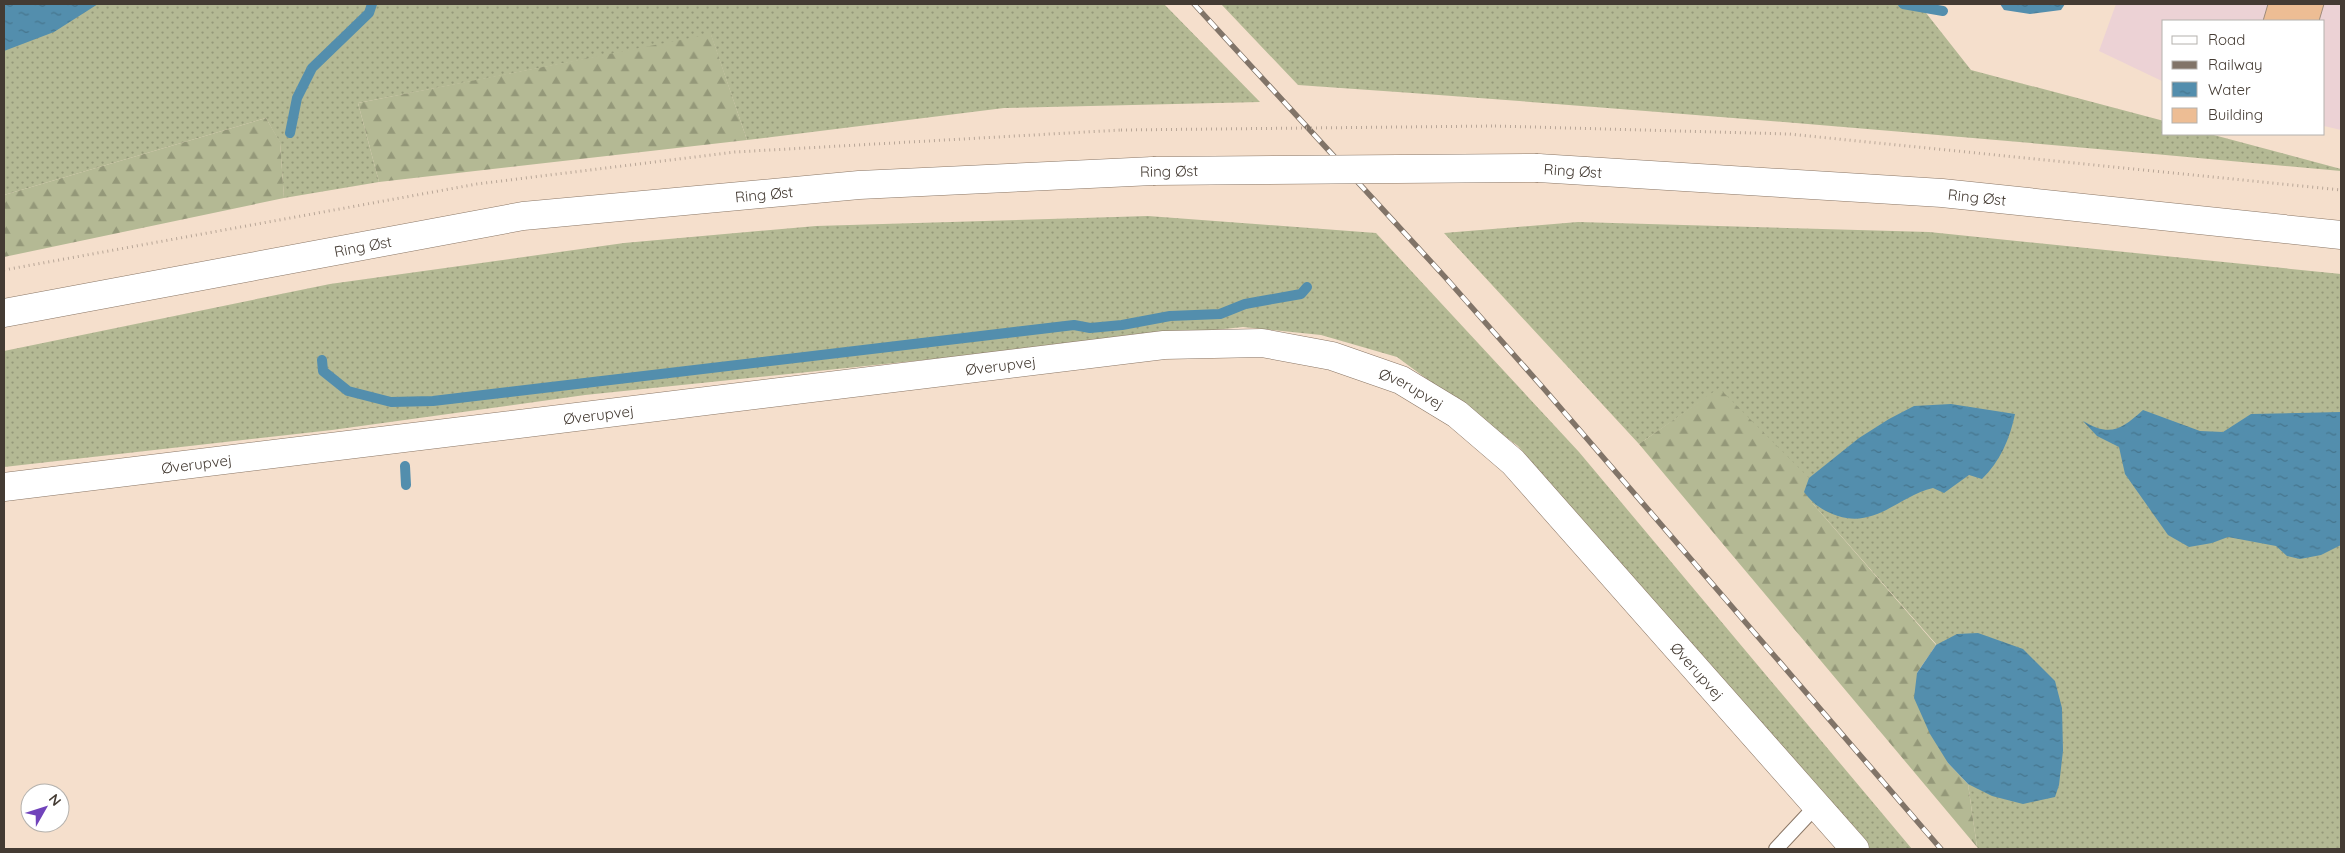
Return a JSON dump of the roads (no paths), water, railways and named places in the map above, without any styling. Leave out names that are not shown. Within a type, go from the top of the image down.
[{"type":"main road","name":"Ring Øst","points":[[4,314],[523,216],[860,185],[1153,171],[1538,168],[1942,193],[2341,235]]},
{"type":"main road","name":"Øverupvej","points":[[4,487],[1164,345],[1262,343],[1332,356],[1402,380],[1457,414],[1513,462],[1855,849]]},
{"type":"lane","points":[[1776,849],[1817,805]]},
{"type":"water","points":[[4,4],[98,4],[54,32],[4,51]]},
{"type":"water","points":[[2000,4],[2065,4],[2061,10],[2030,14],[2004,10]]},
{"type":"water","points":[[1951,404],[2015,414],[2010,432],[1999,457],[1982,479],[1969,475],[1944,493],[1933,488],[1909,497],[1876,515],[1852,519],[1823,510],[1811,501],[1804,492],[1809,478],[1859,438],[1889,419],[1914,406]]},
{"type":"water","points":[[2143,410],[2200,431],[2223,432],[2251,414],[2341,412],[2341,545],[2321,555],[2300,559],[2287,556],[2276,546],[2228,537],[2212,543],[2189,547],[2168,535],[2125,474],[2119,447],[2097,436],[2083,421],[2101,429],[2115,429],[2128,422]]},
{"type":"water","points":[[1978,633],[2023,649],[2055,681],[2062,708],[2063,751],[2059,785],[2055,797],[2023,804],[1992,796],[1968,784],[1948,763],[1930,734],[1914,698],[1917,673],[1936,645],[1957,634]]},
{"type":"waterway","points":[[290,133],[297,98],[312,68],[369,13],[372,4]]},
{"type":"waterway","points":[[1903,4],[1943,11]]},
{"type":"waterway","points":[[322,360],[323,371],[348,391],[391,402],[433,401],[1074,325],[1090,328],[1122,325],[1170,316],[1220,314],[1245,304],[1301,294],[1307,287]]},
{"type":"waterway","points":[[405,466],[406,485]]},
{"type":"railway","points":[[1194,4],[1445,277],[1545,390],[1941,849]]}]
